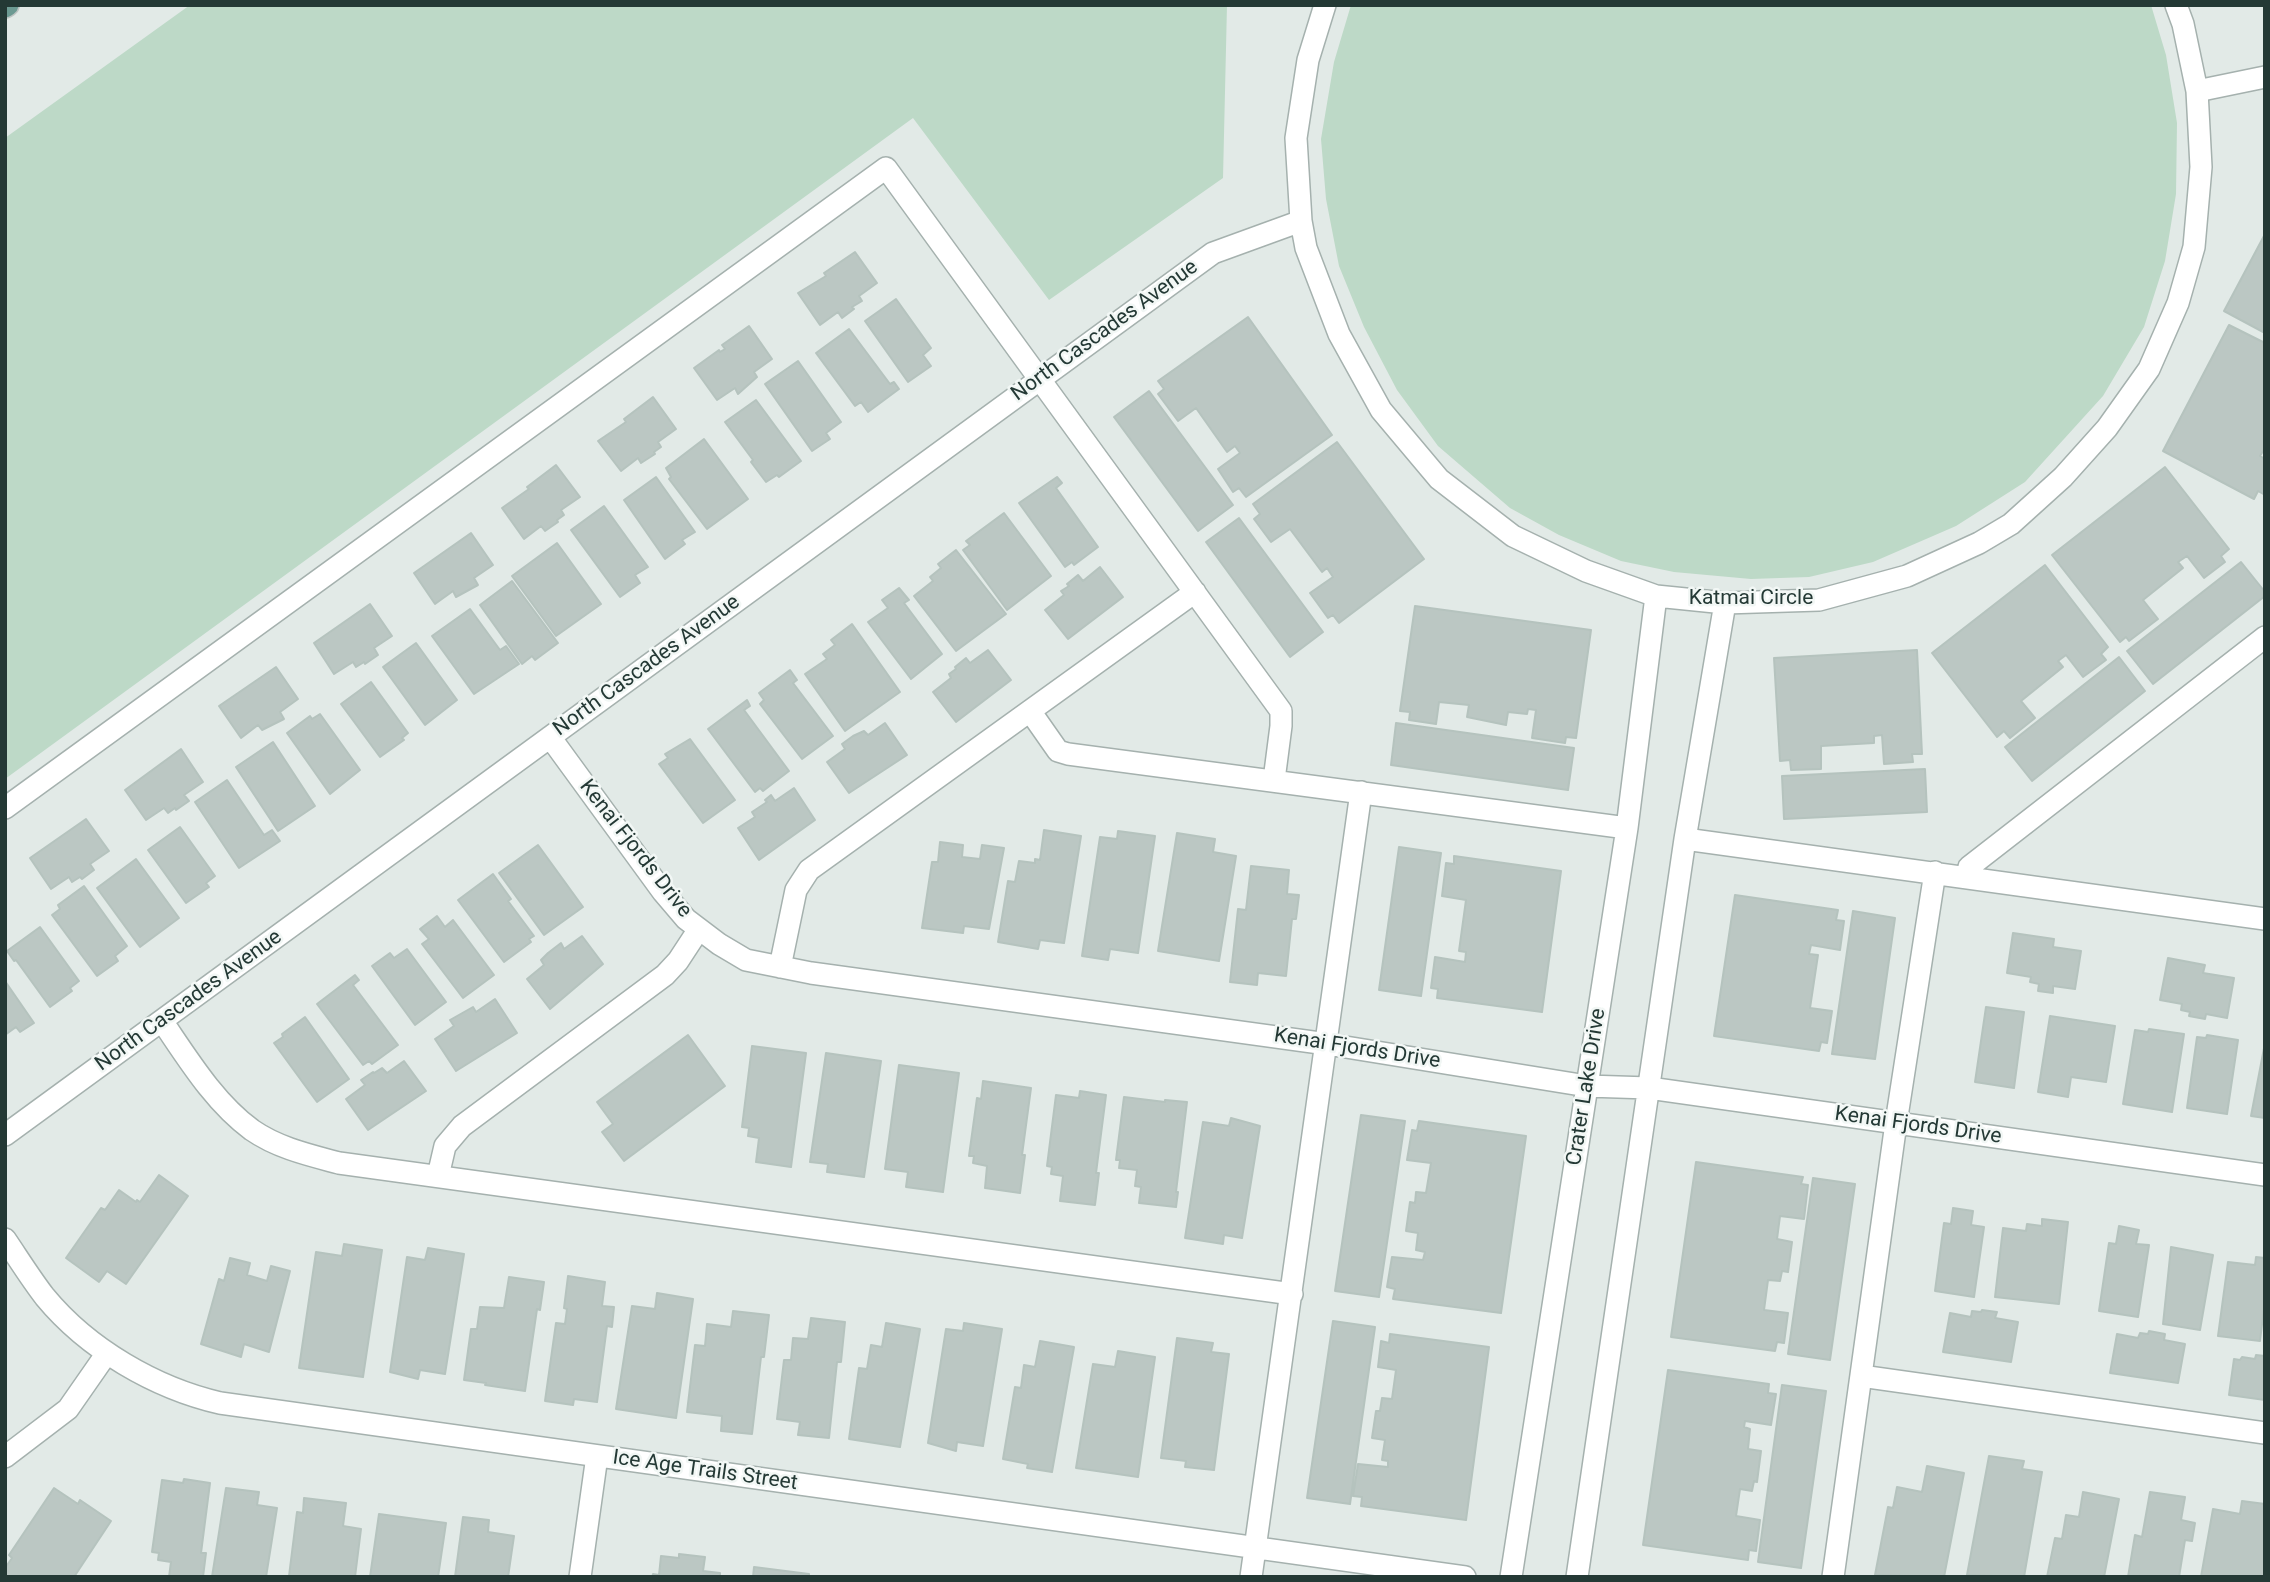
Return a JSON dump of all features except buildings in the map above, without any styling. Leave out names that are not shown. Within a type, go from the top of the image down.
[{"type":"street","name":"Katmai Circle","points":[[1325,5],[1308,60],[1296,138],[1301,221],[1306,248],[1339,334],[1381,410],[1439,479],[1513,536],[1586,570],[1656,596],[1725,603],[1819,600],[1908,576],[1979,543],[2011,524],[2063,477],[2107,428],[2149,369],[2178,303],[2194,247],[2201,167],[2197,91],[2183,24],[2176,5]]},
{"type":"street","points":[[2197,91],[2265,77]]},
{"type":"street","points":[[5,808],[886,168],[1281,711],[1274,780]]},
{"type":"street","name":"North Cascades Avenue","points":[[5,1135],[1213,253],[1301,221]]},
{"type":"street","points":[[780,967],[796,890],[809,870],[1195,592]]},
{"type":"street","name":"Crater Lake Drive","points":[[1511,1577],[1627,828],[1656,596]]},
{"type":"street","points":[[1577,1577],[1685,839],[1725,603]]},
{"type":"street","points":[[1967,877],[1969,867],[2265,638]]},
{"type":"street","points":[[1030,710],[1058,751],[1068,754],[1627,828]]},
{"type":"street","name":"Kenai Fjords Drive","points":[[550,737],[663,892],[686,919],[746,960],[1327,1044],[1587,1086],[1649,1088],[2265,1175]]},
{"type":"street","points":[[1251,1577],[1361,792]]},
{"type":"street","points":[[1685,839],[2265,919]]},
{"type":"street","points":[[1833,1577],[1896,1123],[1935,872]]},
{"type":"street","points":[[438,1176],[445,1146],[462,1126],[665,975],[678,961],[699,929]]},
{"type":"street","points":[[162,1021],[205,1083],[253,1130],[278,1144],[339,1163],[1292,1294]]},
{"type":"street","name":"Ice Age Trails Street","points":[[5,1239],[46,1297],[78,1330],[107,1353],[134,1369],[197,1398],[1465,1577]]},
{"type":"street","points":[[5,1457],[68,1409],[107,1353]]},
{"type":"street","points":[[1861,1376],[2265,1433]]},
{"type":"street","points":[[580,1577],[597,1456]]},
{"type":"green space","points":[[190,5],[1227,5],[1223,178],[1049,300],[913,118],[5,779],[5,138]]},
{"type":"green space","points":[[1351,5],[2151,5],[2166,55],[2177,123],[2176,194],[2165,261],[2144,327],[2103,396],[2025,482],[1956,526],[1873,562],[1809,577],[1751,579],[1674,572],[1621,561],[1559,535],[1510,508],[1438,446],[1397,390],[1364,327],[1339,266],[1326,199],[1321,139],[1334,62]]}]
